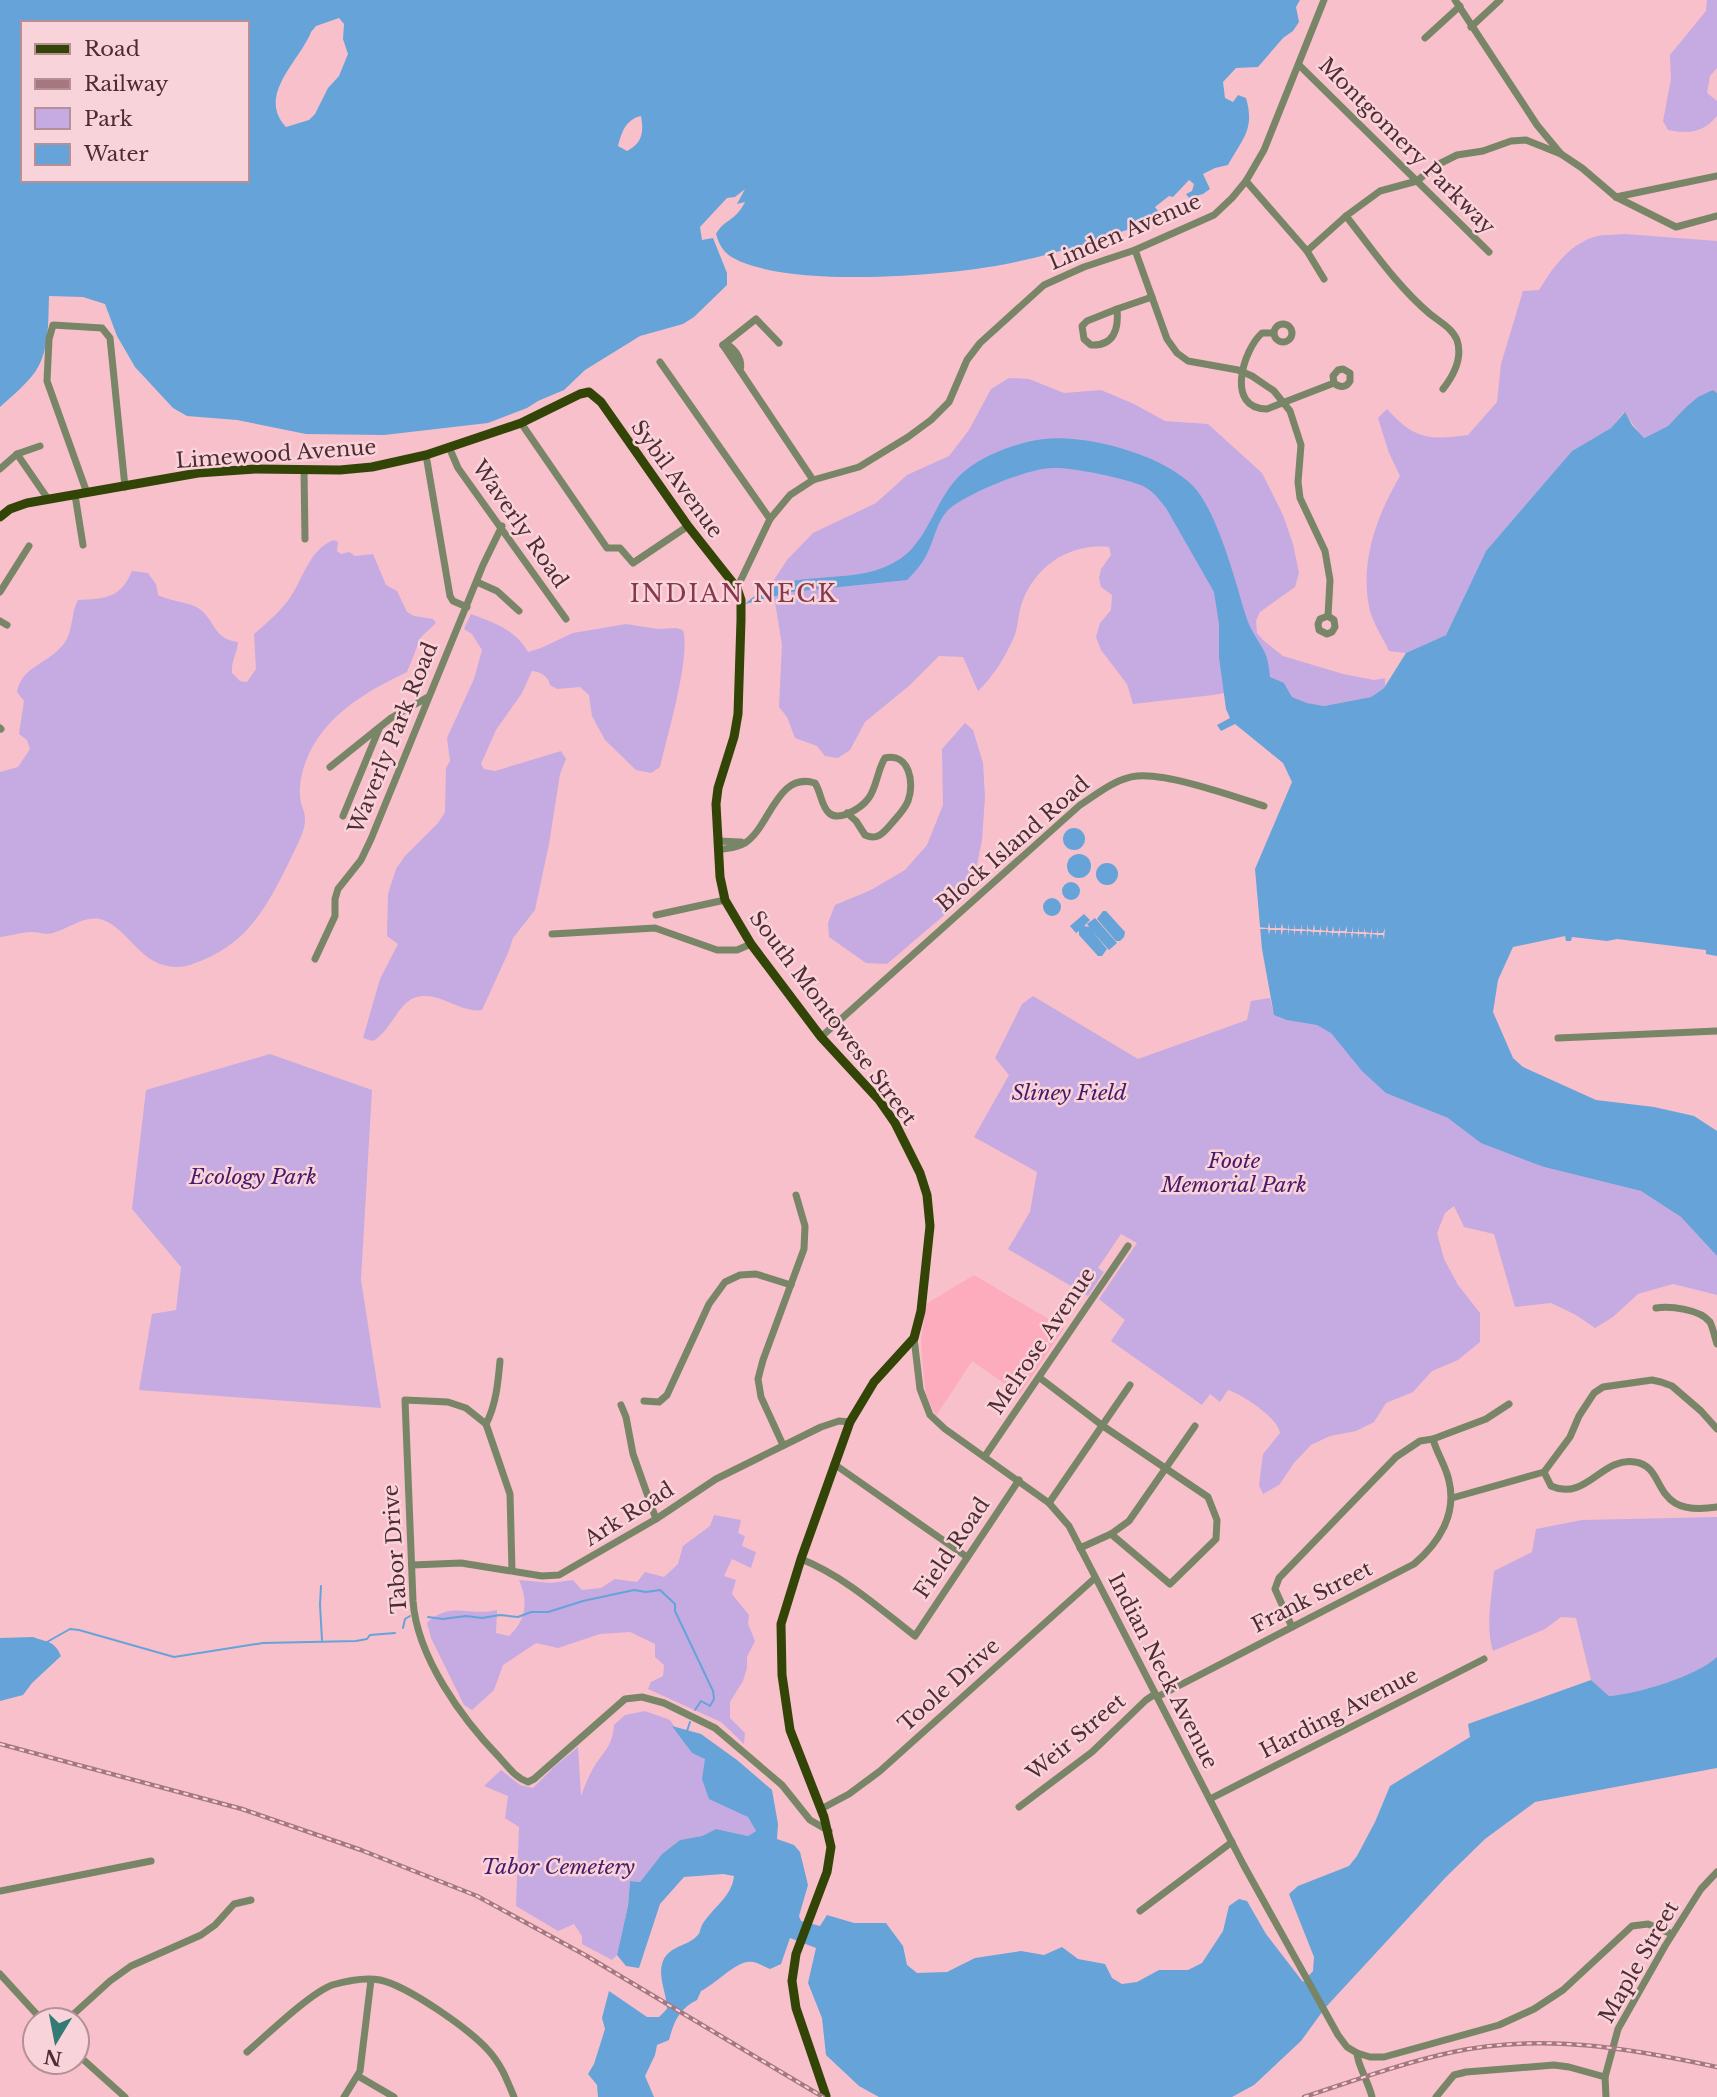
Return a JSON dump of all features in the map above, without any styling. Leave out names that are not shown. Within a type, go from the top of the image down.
[{"type":"main road","name":"Limewood Avenue","points":[[0,517],[10,509],[48,499],[198,473],[372,467],[426,455],[521,423],[589,392]]},
{"type":"main road","name":"Sybil Avenue","points":[[589,392],[601,402],[688,526],[737,588]]},
{"type":"main road","name":"South Montowese Street","points":[[737,588],[741,604],[737,714],[718,788],[718,846],[725,900],[751,944],[821,1037],[879,1100],[910,1150],[923,1183],[930,1226],[922,1300],[914,1338]]},
{"type":"main road","points":[[826,2096],[794,2000],[792,1981],[800,1945],[830,1864],[831,1847],[821,1809],[793,1741],[782,1675],[781,1624],[850,1422],[874,1382],[914,1338]]},
{"type":"street","name":"Linden Avenue","points":[[737,588],[770,519],[790,495],[813,481],[859,467],[931,421],[949,402],[967,360],[980,343],[1044,285],[1084,267],[1135,250],[1214,215],[1246,181],[1264,150],[1324,0]]},
{"type":"street","points":[[1471,27],[1500,0]]},
{"type":"street","points":[[1425,38],[1458,3],[1471,27],[1537,125],[1561,154]]},
{"type":"street","name":"Montgomery Parkway","points":[[1299,65],[1489,252]]},
{"type":"street","points":[[1307,251],[1346,216],[1380,191],[1417,181],[1435,166],[1457,155],[1483,151],[1511,141],[1526,140],[1561,154],[1616,197],[1676,227],[1717,216]]},
{"type":"street","points":[[1616,197],[1717,176]]},
{"type":"street","points":[[1246,181],[1307,251],[1324,279]]},
{"type":"street","points":[[1346,216],[1400,284],[1452,331],[1459,352],[1457,368],[1443,389]]},
{"type":"street","points":[[1135,250],[1167,339],[1177,353],[1193,362],[1243,371],[1267,384],[1285,402],[1296,425],[1301,445],[1298,482],[1300,498],[1325,551],[1329,580],[1328,617]]},
{"type":"street","points":[[1117,309],[1118,322],[1111,340],[1100,346],[1091,345],[1084,340],[1082,326],[1087,321],[1117,309],[1152,297]]},
{"type":"street","points":[[779,343],[756,319],[723,345],[728,345],[734,351],[740,361],[740,370],[813,481]]},
{"type":"street","points":[[87,493],[47,381],[49,339],[53,325],[102,328],[110,338],[125,486]]},
{"type":"street","points":[[1273,333],[1262,333],[1252,342],[1243,371],[1242,393],[1249,404],[1267,409],[1334,383]]},
{"type":"street","points":[[660,362],[770,519]]},
{"type":"street","points":[[521,423],[607,548],[620,548],[633,564],[688,526]]},
{"type":"street","points":[[0,469],[17,454],[40,446]]},
{"type":"street","name":"Waverly Road","points":[[449,447],[458,468],[566,619]]},
{"type":"street","points":[[17,454],[48,499]]},
{"type":"street","points":[[426,455],[450,596],[453,601],[467,607]]},
{"type":"street","points":[[304,469],[305,539]]},
{"type":"street","points":[[75,495],[83,545]]},
{"type":"street","name":"Waverly Park Road","points":[[315,959],[335,916],[338,889],[355,868],[372,839],[502,526]]},
{"type":"street","points":[[0,592],[29,546]]},
{"type":"street","points":[[477,582],[497,591],[519,611]]},
{"type":"street","points":[[330,767],[391,718],[429,697]]},
{"type":"street","points":[[343,816],[379,728]]},
{"type":"street","points":[[718,846],[734,848],[745,842],[756,832],[780,794],[794,783],[806,780],[815,783],[828,812],[834,816],[847,814],[867,800],[885,758],[892,756],[900,759],[911,779],[908,801],[882,835],[865,835],[856,821],[847,814]]},
{"type":"street","name":"Block Island Road","points":[[821,1037],[1080,805],[1104,788],[1137,776],[1150,777],[1196,785],[1264,806]]},
{"type":"street","points":[[656,915],[725,900]]},
{"type":"street","points":[[552,934],[655,928],[716,950],[737,950],[751,944]]},
{"type":"street","points":[[1558,1038],[1717,1031]]},
{"type":"street","points":[[783,1445],[759,1393],[758,1376],[802,1258],[805,1226],[796,1195]]},
{"type":"street","name":"Melrose Avenue","points":[[985,1456],[1128,1246]]},
{"type":"street","points":[[644,1401],[659,1402],[669,1392],[709,1304],[727,1280],[743,1274],[758,1274],[791,1285]]},
{"type":"street","points":[[1656,1308],[1681,1308],[1700,1316],[1709,1322],[1717,1344]]},
{"type":"street","name":"Indian Neck Avenue","points":[[914,1338],[920,1389],[930,1415],[945,1429],[1049,1503],[1069,1526],[1232,1843],[1343,2042],[1357,2053],[1372,2097]]},
{"type":"street","points":[[500,1361],[492,1412],[486,1424],[510,1494],[512,1570]]},
{"type":"street","points":[[1040,1378],[1104,1426],[1208,1497],[1217,1520],[1216,1539],[1170,1584],[1111,1534]]},
{"type":"street","points":[[1433,1439],[1447,1473],[1452,1498],[1544,1472],[1570,1437],[1579,1416],[1594,1393],[1603,1387],[1661,1381],[1672,1386],[1717,1429]]},
{"type":"street","points":[[1049,1503],[1130,1385]]},
{"type":"street","name":"Tabor Drive","points":[[486,1424],[466,1408],[449,1402],[405,1400],[414,1609],[419,1629],[443,1687],[495,1753],[521,1780],[528,1782],[625,1699],[642,1697],[664,1703],[715,1728],[782,1785],[810,1820],[828,1831]]},
{"type":"street","points":[[1292,1627],[1275,1589],[1279,1578],[1396,1457],[1420,1441],[1433,1439],[1486,1419],[1510,1404]]},
{"type":"street","points":[[621,1405],[633,1454],[656,1519]]},
{"type":"street","name":"Ark Road","points":[[412,1564],[461,1563],[542,1576],[559,1575],[656,1519],[716,1479],[831,1423],[844,1420],[850,1422]]},
{"type":"street","points":[[1080,1548],[1111,1534],[1129,1521],[1195,1426]]},
{"type":"street","points":[[1544,1472],[1552,1486],[1569,1491],[1579,1488],[1615,1465],[1636,1462],[1648,1468],[1669,1500],[1675,1504],[1694,1509],[1717,1507]]},
{"type":"street","points":[[834,1464],[967,1557]]},
{"type":"street","name":"Field Road","points":[[801,1559],[825,1570],[852,1588],[915,1636],[1019,1480]]},
{"type":"street","name":"Frank Street","points":[[1156,1695],[1414,1564],[1440,1535],[1450,1512],[1452,1498]]},
{"type":"street","name":"Toole Drive","points":[[821,1809],[857,1789],[880,1771],[1095,1578]]},
{"type":"street","name":"Harding Avenue","points":[[1210,1799],[1484,1659]]},
{"type":"street","name":"Weir Street","points":[[1019,1807],[1093,1752],[1146,1700],[1156,1695]]},
{"type":"street","points":[[1140,1911],[1232,1843]]},
{"type":"street","points":[[0,1891],[150,1861]]},
{"type":"street","name":"Maple Street","points":[[1606,2097],[1605,2077],[1618,2029],[1672,1934],[1701,1889],[1717,1872]]},
{"type":"street","points":[[82,2006],[131,1966],[201,1935],[215,1925],[234,1904],[251,1900]]},
{"type":"street","points":[[1357,2053],[1377,2057],[1392,2056],[1499,2025],[1534,2009],[1563,1990],[1632,1926],[1648,1924],[1672,1934]]},
{"type":"street","points":[[0,1974],[29,2006]]},
{"type":"street","points":[[247,2052],[302,2006],[331,1986],[358,1980],[381,1980],[405,1991],[469,2031],[490,2051],[503,2070],[514,2097]]},
{"type":"street","points":[[344,2097],[358,2076],[371,1980]]},
{"type":"street","points":[[1436,2097],[1450,2079],[1466,2072],[1554,2065],[1605,2077]]},
{"type":"street","points":[[91,2067],[125,2097]]},
{"type":"street","points":[[358,2076],[394,2097]]},
{"type":"shaded area","points":[[974,1275],[1064,1328],[1020,1394],[972,1361],[936,1416],[926,1395],[923,1369],[921,1340],[926,1304]]},
{"type":"green space","points":[[1707,0],[1717,0],[1717,68],[1710,76],[1707,93],[1717,101],[1717,116],[1712,122],[1695,131],[1668,130],[1663,121],[1671,79],[1670,55],[1706,11]]},
{"type":"green space","points":[[1625,234],[1717,241],[1717,393],[1713,390],[1685,408],[1668,426],[1643,438],[1624,412],[1611,428],[1572,451],[1486,551],[1446,635],[1406,653],[1389,651],[1370,611],[1367,593],[1368,558],[1377,524],[1400,476],[1389,453],[1378,418],[1387,409],[1406,427],[1423,436],[1468,435],[1497,402],[1501,364],[1523,291],[1539,290],[1561,260],[1582,242],[1599,236]]},
{"type":"green space","points":[[1009,378],[1029,379],[1064,393],[1101,390],[1165,421],[1208,424],[1262,473],[1283,515],[1293,544],[1299,573],[1295,587],[1260,612],[1256,621],[1257,633],[1283,656],[1343,674],[1374,680],[1385,678],[1385,687],[1371,697],[1324,706],[1292,697],[1284,683],[1213,695],[1133,704],[1127,684],[1101,650],[1096,637],[1100,623],[1111,610],[1112,595],[1101,587],[1099,578],[1101,569],[1111,555],[1109,547],[1095,547],[1068,553],[1037,576],[1023,600],[1016,632],[1007,652],[978,691],[963,657],[939,656],[910,685],[865,722],[850,750],[838,758],[825,756],[817,746],[795,738],[787,717],[779,707],[782,645],[772,583],[787,560],[813,533],[876,503],[907,475],[949,456],[969,430],[991,389]]},
{"type":"green space","points":[[334,540],[338,542],[337,551],[341,554],[373,554],[386,585],[397,591],[407,612],[433,619],[436,623],[421,637],[407,672],[348,707],[323,731],[314,745],[300,782],[300,798],[305,818],[302,833],[275,889],[257,918],[234,942],[219,952],[181,967],[165,966],[154,961],[103,920],[83,920],[50,934],[28,932],[0,937],[0,772],[18,767],[30,749],[27,740],[19,734],[24,701],[17,692],[29,671],[56,652],[66,641],[78,600],[104,598],[117,592],[132,571],[148,573],[156,584],[158,595],[196,607],[224,638],[238,642],[232,673],[240,681],[247,682],[256,669],[254,634],[287,602],[318,550]]},
{"type":"green space","points":[[471,614],[510,632],[528,652],[573,633],[626,624],[683,630],[684,658],[672,717],[660,767],[651,773],[636,770],[605,740],[592,716],[589,695],[580,687],[557,689],[550,685],[544,675],[532,671],[522,693],[496,730],[481,764],[484,769],[495,771],[561,751],[566,759],[560,774],[535,910],[513,938],[482,1010],[465,1009],[432,997],[414,998],[403,1006],[373,1041],[363,1038],[380,979],[398,944],[387,936],[388,894],[396,869],[405,856],[438,823],[445,812],[446,768],[450,761],[447,738],[474,679],[482,650],[472,634],[464,629]]},
{"type":"green space","points":[[965,723],[973,730],[983,763],[985,797],[982,840],[975,875],[956,905],[887,964],[866,963],[829,937],[828,923],[835,905],[871,890],[905,870],[927,845],[943,805],[942,749]]},
{"type":"green space","points":[[1033,996],[1138,1059],[1247,1020],[1251,1001],[1270,998],[1273,1011],[1325,1016],[1400,1098],[1448,1118],[1544,1167],[1641,1191],[1681,1217],[1717,1256],[1717,1295],[1673,1284],[1638,1294],[1613,1317],[1595,1328],[1551,1303],[1515,1307],[1494,1234],[1464,1227],[1454,1206],[1445,1213],[1437,1233],[1444,1259],[1458,1285],[1480,1313],[1480,1342],[1458,1360],[1432,1371],[1413,1392],[1386,1403],[1374,1422],[1356,1431],[1330,1436],[1311,1445],[1279,1485],[1263,1494],[1259,1485],[1263,1454],[1280,1433],[1273,1420],[1250,1402],[1228,1390],[1220,1402],[1210,1394],[1202,1405],[1111,1341],[1125,1320],[1099,1299],[1137,1243],[1121,1234],[1098,1268],[1104,1272],[1088,1296],[1008,1249],[1030,1212],[1037,1172],[974,1137],[1009,1075],[995,1058],[1022,1004]]},
{"type":"green space","name":"Ecology Park","points":[[270,1054],[372,1090],[361,1280],[381,1408],[139,1390],[152,1314],[176,1310],[181,1267],[132,1209],[146,1090]]},
{"type":"green space","points":[[714,1515],[741,1520],[738,1533],[745,1536],[742,1546],[756,1552],[751,1568],[732,1559],[724,1576],[736,1580],[732,1594],[749,1615],[748,1624],[755,1641],[747,1657],[743,1681],[730,1702],[730,1718],[745,1733],[744,1744],[721,1722],[648,1689],[651,1682],[663,1676],[664,1665],[655,1657],[655,1644],[630,1632],[600,1634],[558,1648],[536,1643],[503,1665],[494,1690],[472,1710],[464,1705],[431,1638],[427,1623],[436,1616],[452,1611],[497,1610],[496,1633],[509,1636],[515,1630],[524,1610],[524,1595],[519,1580],[551,1583],[573,1580],[582,1590],[601,1588],[615,1579],[637,1582],[645,1572],[664,1577],[678,1564],[683,1546],[710,1526]]},
{"type":"green space","points":[[1717,1517],[1717,1657],[1708,1664],[1666,1683],[1609,1696],[1591,1680],[1576,1618],[1561,1617],[1545,1629],[1493,1651],[1489,1621],[1494,1571],[1532,1552],[1536,1529],[1582,1520]]},
{"type":"green space","name":"Tabor Cemetery","points":[[645,1711],[670,1720],[692,1753],[706,1759],[702,1779],[707,1792],[748,1817],[756,1831],[748,1836],[716,1829],[702,1836],[680,1840],[662,1854],[640,1882],[630,1881],[628,1906],[617,1955],[612,1960],[582,1944],[582,1936],[574,1924],[558,1931],[516,1906],[519,1827],[505,1818],[508,1796],[484,1786],[501,1770],[520,1785],[533,1788],[578,1747],[581,1796],[587,1780],[610,1742],[614,1725],[625,1715]]},
{"type":"water","points":[[0,0],[1300,0],[1296,7],[1299,22],[1293,31],[1283,38],[1258,67],[1236,68],[1223,82],[1225,98],[1233,102],[1238,95],[1246,98],[1249,118],[1243,140],[1228,165],[1203,174],[1210,189],[1203,194],[1189,198],[1186,194],[1192,191],[1194,184],[1189,180],[1173,197],[1169,196],[1155,207],[1158,219],[1055,252],[992,266],[915,275],[829,276],[755,267],[725,251],[716,234],[722,225],[741,209],[745,202],[737,204],[745,189],[735,197],[727,198],[700,227],[702,240],[713,238],[727,273],[727,285],[694,317],[683,324],[640,336],[585,370],[564,390],[488,423],[384,435],[306,434],[237,420],[187,416],[173,408],[135,367],[117,336],[105,304],[83,297],[49,296],[45,348],[38,368],[0,407]],"holes":[[[339,18],[344,24],[343,39],[348,54],[339,76],[328,88],[309,120],[286,127],[278,115],[276,103],[283,78],[316,26]],[[641,116],[641,137],[636,145],[627,151],[618,146],[625,127],[631,120]]]},
{"type":"water","points":[[1713,390],[1717,393],[1717,956],[1706,954],[1706,950],[1617,939],[1607,941],[1572,937],[1571,941],[1566,941],[1565,936],[1513,947],[1498,980],[1493,1012],[1513,1058],[1523,1067],[1596,1100],[1654,1107],[1694,1116],[1717,1131],[1717,1256],[1681,1217],[1641,1191],[1544,1167],[1481,1143],[1448,1118],[1386,1093],[1362,1071],[1331,1033],[1317,1025],[1274,1015],[1262,949],[1255,869],[1292,782],[1283,763],[1235,724],[1221,731],[1217,725],[1230,718],[1226,709],[1219,657],[1219,624],[1214,592],[1166,508],[1147,488],[1072,469],[1053,468],[1029,472],[983,490],[948,510],[938,525],[925,558],[907,580],[791,592],[745,604],[763,591],[781,584],[862,574],[900,559],[911,550],[927,528],[947,491],[974,464],[1003,450],[1034,441],[1062,438],[1082,440],[1124,449],[1163,465],[1180,475],[1202,497],[1217,528],[1251,628],[1264,651],[1270,677],[1284,683],[1292,697],[1324,706],[1371,697],[1384,688],[1406,653],[1446,635],[1486,551],[1572,451],[1611,428],[1625,412],[1644,438],[1668,426],[1698,397]]},
{"type":"water","points":[[1070,828],[1078,828],[1085,835],[1085,843],[1078,850],[1070,850],[1063,843],[1063,835]]},
{"type":"water","points":[[1079,854],[1087,858],[1091,866],[1087,874],[1079,878],[1071,874],[1067,866],[1071,858]]},
{"type":"water","points":[[1107,863],[1115,866],[1118,874],[1115,882],[1107,885],[1099,882],[1096,874],[1099,866]]},
{"type":"water","points":[[1071,882],[1077,885],[1080,891],[1077,897],[1071,900],[1065,897],[1062,891],[1065,885]]},
{"type":"water","points":[[1052,898],[1058,901],[1061,907],[1058,913],[1052,916],[1046,913],[1043,907],[1046,901]]},
{"type":"water","points":[[1103,911],[1125,932],[1120,941],[1116,941],[1097,919]]},
{"type":"water","points":[[1084,914],[1090,920],[1084,926],[1089,927],[1087,924],[1095,918],[1117,943],[1109,950],[1092,931],[1107,949],[1102,956],[1098,956],[1079,935],[1079,931],[1076,933],[1070,926]]},
{"type":"water","points":[[33,1637],[53,1645],[61,1656],[23,1695],[0,1701],[0,1638]]},
{"type":"water","points":[[1717,1657],[1717,1768],[1535,1802],[1485,1839],[1446,1877],[1325,2008],[1301,2041],[1254,2085],[1232,2097],[879,2097],[859,2086],[826,2055],[822,2018],[808,1983],[816,1948],[790,1938],[781,1964],[770,1969],[751,1962],[743,1963],[701,1991],[697,2000],[682,2012],[675,2021],[669,2040],[657,2045],[645,2076],[654,2097],[598,2097],[597,2085],[588,2074],[605,2029],[602,2018],[609,1991],[647,2017],[659,2017],[667,2009],[661,1973],[663,1961],[674,1949],[698,1935],[706,1919],[730,1890],[734,1876],[723,1874],[684,1877],[660,1904],[639,1968],[626,1966],[617,1955],[628,1906],[630,1881],[640,1882],[662,1854],[680,1840],[702,1836],[716,1829],[748,1836],[756,1831],[748,1817],[709,1799],[702,1779],[705,1759],[692,1753],[672,1726],[701,1734],[772,1790],[778,1824],[777,1839],[794,1845],[800,1852],[808,1885],[799,1916],[801,1921],[820,1926],[827,1915],[854,1923],[886,1923],[903,1946],[907,1965],[917,1973],[947,1972],[975,1958],[1021,1951],[1044,1955],[1062,1947],[1078,1959],[1105,1964],[1112,1978],[1122,1984],[1137,1982],[1159,1970],[1188,1970],[1202,1963],[1223,1931],[1229,1906],[1239,1899],[1247,1901],[1266,1934],[1303,1982],[1313,1971],[1314,1957],[1289,1894],[1298,1886],[1349,1866],[1375,1822],[1390,1786],[1470,1737],[1468,1724],[1591,1680],[1609,1696],[1650,1688],[1696,1671]]},
{"type":"pier","points":[[1269,922],[1270,928],[1275,928],[1275,923],[1276,928],[1281,928],[1282,923],[1283,928],[1288,929],[1288,923],[1289,929],[1294,929],[1295,924],[1295,929],[1301,929],[1301,924],[1302,929],[1307,930],[1307,924],[1308,929],[1313,930],[1314,924],[1315,930],[1320,930],[1321,925],[1321,930],[1326,931],[1327,925],[1328,931],[1332,931],[1333,926],[1334,931],[1339,931],[1339,926],[1340,931],[1345,931],[1347,926],[1347,932],[1352,932],[1352,926],[1353,932],[1358,932],[1359,927],[1359,932],[1364,932],[1365,927],[1365,932],[1371,933],[1371,927],[1372,933],[1377,933],[1378,928],[1378,933],[1383,933],[1385,928],[1384,940],[1383,935],[1378,935],[1378,940],[1377,935],[1372,934],[1371,940],[1370,934],[1366,934],[1365,939],[1364,934],[1359,934],[1359,939],[1358,934],[1353,933],[1352,939],[1351,933],[1346,933],[1346,939],[1345,933],[1340,933],[1339,938],[1338,933],[1333,933],[1333,938],[1332,933],[1327,932],[1327,938],[1326,932],[1321,932],[1320,937],[1319,932],[1314,932],[1314,937],[1313,932],[1308,931],[1308,937],[1307,931],[1302,931],[1301,936],[1300,931],[1295,931],[1295,936],[1294,931],[1289,930],[1288,936],[1288,930],[1283,930],[1281,936],[1281,930],[1276,930],[1276,935],[1275,930],[1270,930],[1269,935],[1268,929],[1256,929],[1268,928]]},
{"type":"waterway","points":[[321,1586],[322,1640]]},
{"type":"waterway","points":[[428,1617],[518,1617],[634,1590],[660,1590],[675,1604],[675,1611],[713,1691],[714,1699],[710,1706],[701,1701],[695,1710]]},
{"type":"waterway","points":[[403,1628],[405,1619],[410,1616]]},
{"type":"waterway","points":[[47,1642],[70,1629],[79,1630],[174,1657],[263,1643],[356,1641],[367,1639],[370,1635],[395,1633]]},
{"type":"waterway","points":[[687,1731],[690,1722]]},
{"type":"railway","points":[[0,1744],[242,1809],[361,1850],[477,1896],[585,1955],[823,2097]]},
{"type":"railway","points":[[1304,2097],[1434,2056],[1486,2046],[1552,2043],[1585,2045],[1717,2067]]},
{"type":"district","name":"INDIAN NECK","points":[[734,593]]},
{"type":"park label","name":"Sliney Field","points":[[1069,1093]]},
{"type":"park label","name":"Foote Memorial Park","points":[[1234,1173]]}]
